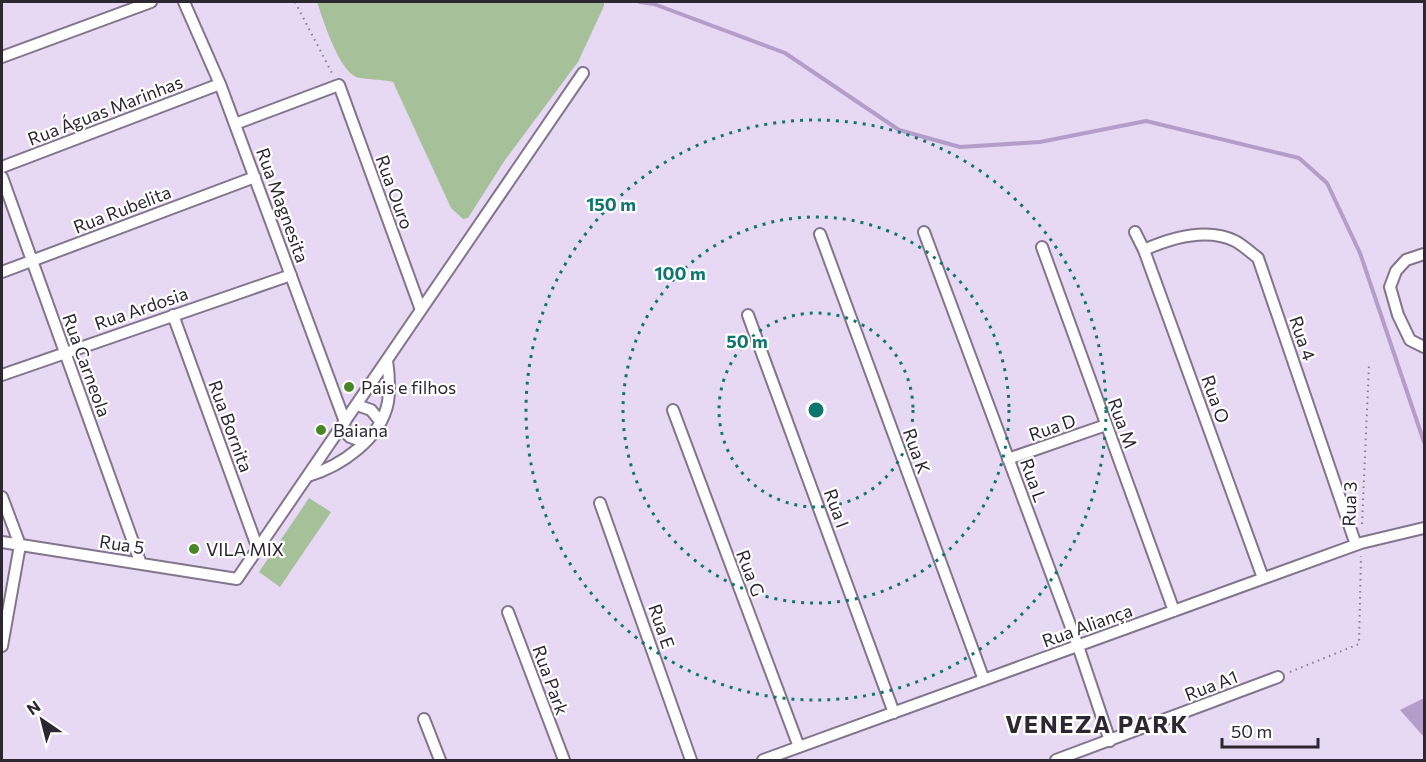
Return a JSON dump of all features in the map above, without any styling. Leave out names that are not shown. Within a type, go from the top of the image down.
[{"type":"street","points":[[2,57],[151,2]]},
{"type":"street","name":"Rua Magnesita","points":[[184,2],[220,84],[255,177],[343,425]]},
{"type":"street","points":[[258,549],[583,73]]},
{"type":"street","name":"Rua Águas Marinhas","points":[[2,168],[220,84]]},
{"type":"street","points":[[235,124],[339,85]]},
{"type":"street","name":"Rua Ouro","points":[[339,85],[421,310]]},
{"type":"street","name":"Rua Carneola","points":[[2,177],[141,564]]},
{"type":"street","name":"Rua Rubelita","points":[[2,272],[255,177]]},
{"type":"street","name":"Rua L","points":[[924,232],[1078,646],[1110,741]]},
{"type":"street","name":"Rua O","points":[[1135,232],[1144,250],[1263,579]]},
{"type":"street","name":"Rua K","points":[[820,234],[984,680]]},
{"type":"street","name":"Rua 4","points":[[1144,250],[1183,235],[1215,236],[1235,241],[1258,258],[1359,544]]},
{"type":"street","name":"Rua M","points":[[1042,247],[1174,611]]},
{"type":"street","points":[[1425,254],[1406,260],[1396,271],[1390,287],[1398,315],[1410,340],[1425,347]]},
{"type":"street","name":"Rua Ardosia","points":[[2,375],[65,351],[291,275]]},
{"type":"street","name":"Rua Bornita","points":[[173,315],[258,549]]},
{"type":"street","name":"Rua I","points":[[748,315],[894,713]]},
{"type":"street","points":[[308,476],[339,463],[364,442],[380,421],[388,404],[387,360]]},
{"type":"street","points":[[357,405],[371,410],[380,421]]},
{"type":"street","name":"Rua G","points":[[673,410],[799,747]]},
{"type":"street","points":[[343,425],[350,437],[364,442]]},
{"type":"street","name":"Rua D","points":[[1008,459],[1107,425]]},
{"type":"street","points":[[2,497],[20,545],[2,646]]},
{"type":"street","name":"Rua E","points":[[600,503],[691,760]]},
{"type":"street","name":"Rua Aliança","points":[[763,760],[1359,544],[1425,528]]},
{"type":"street","name":"Rua 5","points":[[2,542],[237,579],[258,549]]},
{"type":"street","name":"Rua Park","points":[[508,612],[564,760]]},
{"type":"street","name":"Rua A1","points":[[1056,760],[1278,677]]},
{"type":"street","points":[[424,719],[440,760]]},
{"type":"path","points":[[295,2],[339,85]]},
{"type":"path","name":"Rua 3","points":[[1278,677],[1359,644],[1359,544],[1369,365]]},
{"type":"green space","points":[[317,2],[604,2],[604,6],[578,62],[505,160],[468,218],[463,219],[451,208],[393,82],[360,78],[346,68],[333,46]]},
{"type":"green space","points":[[309,498],[331,512],[280,587],[259,572]]},
{"type":"shaded area","points":[[1424,698],[1424,737],[1400,710]]},
{"type":"waterway","points":[[640,2],[654,4],[785,53],[899,130],[960,147],[1040,142],[1146,121],[1299,158],[1327,183],[1360,253],[1424,442]]},
{"type":"place","name":"Pais e filhos","points":[[349,387]]},
{"type":"place","name":"Baiana","points":[[321,430]]},
{"type":"place","name":"VILA MIX","points":[[194,549]]},
{"type":"district","name":"VENEZA PARK","points":[[1097,723]]}]
